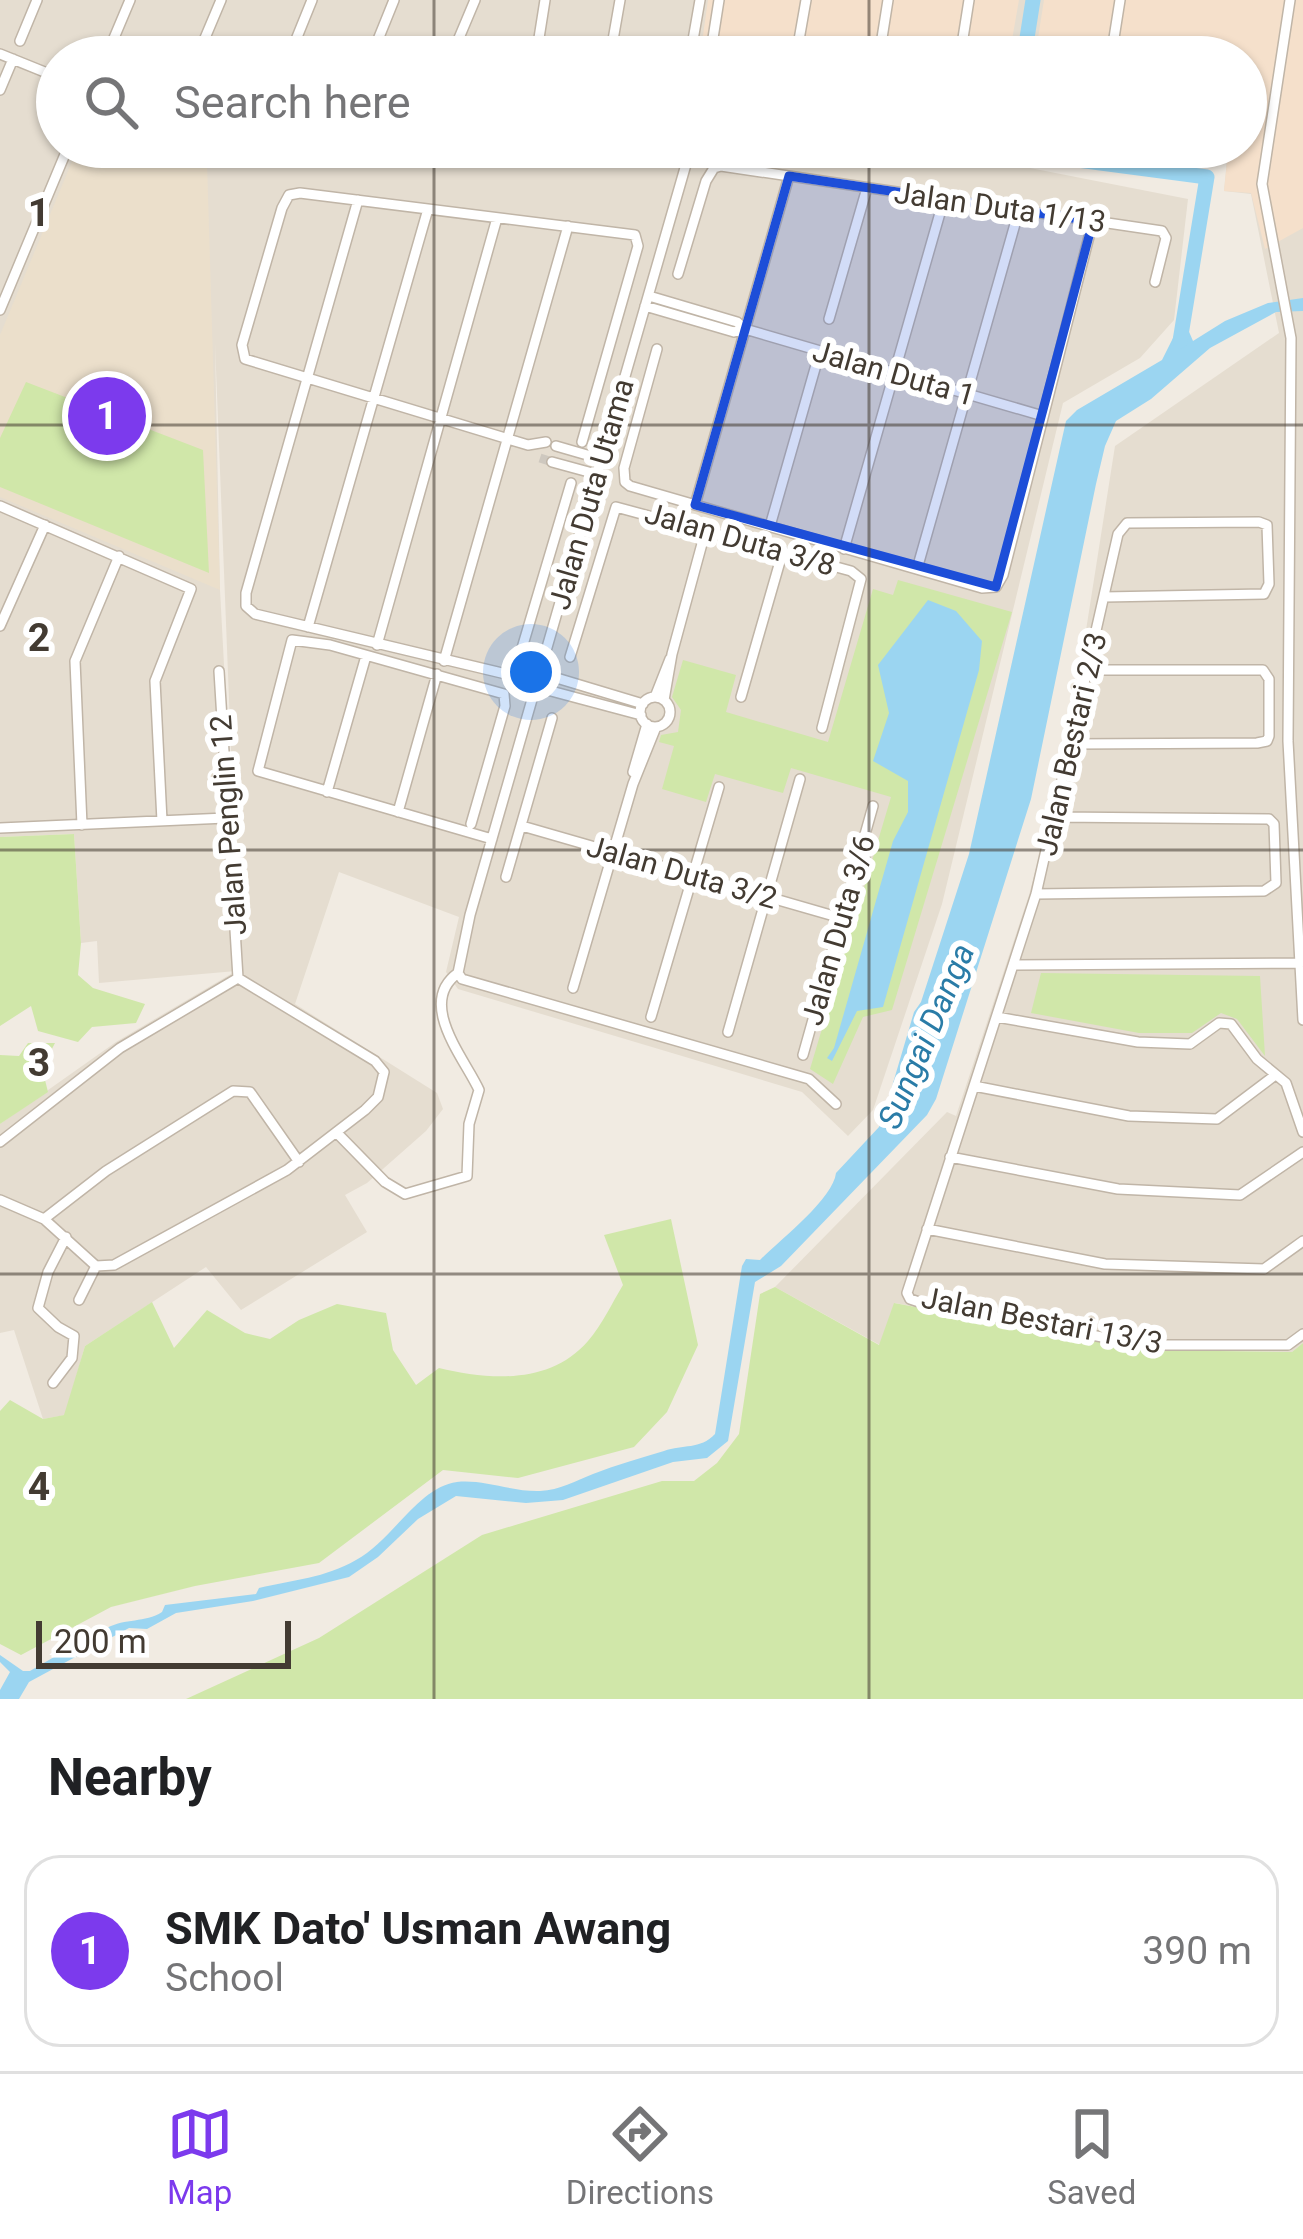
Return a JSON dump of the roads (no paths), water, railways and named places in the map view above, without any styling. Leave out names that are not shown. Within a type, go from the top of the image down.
[{"type":"street","points":[[20,41],[37,0]]},
{"type":"street","points":[[115,36],[130,0]]},
{"type":"street","points":[[205,36],[221,0]]},
{"type":"street","points":[[297,36],[312,0]]},
{"type":"street","points":[[379,36],[394,0]]},
{"type":"street","points":[[460,36],[475,0]]},
{"type":"street","points":[[539,36],[545,0]]},
{"type":"street","points":[[614,36],[620,0]]},
{"type":"street","points":[[694,36],[700,0]]},
{"type":"street","points":[[713,36],[719,0]]},
{"type":"street","points":[[800,36],[806,0]]},
{"type":"street","points":[[882,36],[888,0]]},
{"type":"street","points":[[963,36],[969,0]]},
{"type":"street","points":[[1114,36],[1120,0]]},
{"type":"street","points":[[1267,151],[1290,0]]},
{"type":"street","points":[[0,54],[36,68]]},
{"type":"street","points":[[0,91],[13,59]]},
{"type":"street","points":[[0,310],[59,168]]},
{"type":"street","name":"Jalan Duta Utama","points":[[337,1132],[366,1165],[404,1194],[467,1176],[469,1124],[479,1090],[450,1043],[445,984],[460,976],[492,839],[685,168]]},
{"type":"street","name":"Jalan Duta 1/13","points":[[678,274],[714,168]]},
{"type":"street","name":"Jalan Duta 1/13","points":[[734,168],[1166,234],[1155,282]]},
{"type":"street","points":[[1264,168],[1262,184],[1291,338],[1288,741],[1303,1020]]},
{"type":"street","points":[[695,506],[788,176]]},
{"type":"street","points":[[829,319],[867,188]]},
{"type":"street","points":[[582,442],[638,237],[358,200],[295,194],[285,200],[242,344],[242,355],[249,362],[528,445],[551,444],[601,459]]},
{"type":"street","points":[[844,549],[944,199]]},
{"type":"street","points":[[358,200],[244,600],[255,614],[505,675],[516,670],[571,483]]},
{"type":"street","points":[[308,628],[428,209]]},
{"type":"street","points":[[917,569],[1019,210]]},
{"type":"street","points":[[376,644],[497,218]]},
{"type":"street","points":[[657,349],[625,482],[844,549],[982,588],[995,587],[1001,582],[1094,221]]},
{"type":"street","points":[[444,661],[568,226]]},
{"type":"street","name":"Jalan Duta 1","points":[[647,301],[736,322],[745,329],[1043,416]]},
{"type":"street","points":[[770,526],[820,351]]},
{"type":"street","points":[[528,445],[546,460],[596,474]]},
{"type":"street","points":[[0,506],[188,591],[155,680],[162,821]]},
{"type":"street","name":"Jalan Duta 3/8","points":[[570,657],[616,507],[706,529],[851,571],[861,579],[822,728]]},
{"type":"street","name":"Jalan Bestari 2/3","points":[[1013,965],[1057,817],[1113,548],[1127,523],[1264,523],[1268,530],[1267,592],[1104,597]]},
{"type":"street","points":[[0,626],[45,525]]},
{"type":"street","points":[[573,988],[633,784],[647,718],[660,698],[706,529]]},
{"type":"street","points":[[741,697],[783,551]]},
{"type":"street","points":[[82,825],[75,665],[119,556]]},
{"type":"street","points":[[471,824],[506,698],[500,692],[298,638],[290,644],[257,768],[261,773],[492,839]]},
{"type":"street","points":[[327,792],[366,656]]},
{"type":"street","points":[[1073,744],[1257,743],[1267,741],[1270,730],[1269,679],[1263,670],[1089,670]]},
{"type":"street","name":"Jalan Penglin 12","points":[[219,671],[238,979]]},
{"type":"street","points":[[541,673],[647,718]]},
{"type":"street","points":[[398,812],[437,674]]},
{"type":"street","points":[[536,687],[665,722],[670,713],[660,698]]},
{"type":"street","points":[[506,878],[552,718]]},
{"type":"street","points":[[728,1032],[800,779]]},
{"type":"street","points":[[650,1017],[719,787]]},
{"type":"street","name":"Jalan Duta 3/6","points":[[803,1055],[873,806]]},
{"type":"street","points":[[0,817],[0,828],[226,818]]},
{"type":"street","points":[[1036,894],[1264,891],[1274,887],[1274,829],[1268,819],[1057,817]]},
{"type":"street","name":"Jalan Duta 3/2","points":[[522,826],[841,918]]},
{"type":"street","points":[[1013,965],[1300,963]]},
{"type":"street","name":"Jalan Bestari 13/3","points":[[1013,965],[907,1293],[917,1302],[1145,1345],[1288,1345],[1303,1334]]},
{"type":"street","points":[[460,976],[808,1078],[836,1104]]},
{"type":"street","points":[[0,1142],[120,1048],[238,979],[376,1060],[384,1072],[378,1096],[298,1162],[114,1265],[96,1266],[44,1219],[0,1200]]},
{"type":"street","points":[[997,1016],[1138,1042],[1190,1044],[1225,1022],[1286,1083],[1303,1132]]},
{"type":"street","points":[[974,1086],[1130,1116],[1217,1119],[1274,1076]]},
{"type":"street","points":[[44,1219],[106,1171],[242,1089],[250,1093],[298,1162]]},
{"type":"street","points":[[950,1157],[1118,1190],[1240,1195],[1303,1152]]},
{"type":"street","points":[[928,1229],[1106,1264],[1264,1269],[1303,1241]]},
{"type":"street","points":[[52,1383],[72,1358],[74,1336],[38,1308],[48,1272],[66,1237]]},
{"type":"street","points":[[79,1300],[96,1266]]},
{"type":"water","name":"Sungai Danga","points":[[1303,298],[1303,311],[1276,312],[1210,348],[1151,399],[1116,421],[1096,484],[1031,799],[936,1099],[927,1115],[781,1266],[755,1282],[728,1441],[707,1458],[673,1462],[563,1500],[526,1503],[456,1496],[418,1519],[349,1577],[253,1601],[176,1613],[147,1629],[129,1628],[29,1682],[19,1699],[0,1699],[10,1672],[0,1655],[30,1671],[114,1625],[162,1612],[165,1605],[256,1594],[259,1588],[333,1571],[369,1551],[417,1504],[443,1486],[467,1482],[547,1490],[637,1459],[697,1445],[715,1434],[742,1266],[746,1259],[760,1260],[816,1207],[836,1173],[883,1117],[969,854],[1066,421],[1162,360],[1179,326],[1187,327],[1193,341],[1268,303]]},
{"type":"water","points":[[928,600],[956,611],[982,641],[979,670],[883,1007],[857,1011],[832,1061],[827,1058],[834,1048],[893,841],[908,812],[908,781],[873,761],[889,713],[878,665]]},
{"type":"waterway","points":[[1027,36],[1033,0]]},
{"type":"waterway","points":[[1138,168],[1207,177],[1180,341]]},
{"type":"tunnel","points":[[540,458],[552,462]]},
{"type":"place","name":"SMK Dato' Usman Awang","points":[[107,416]]}]
